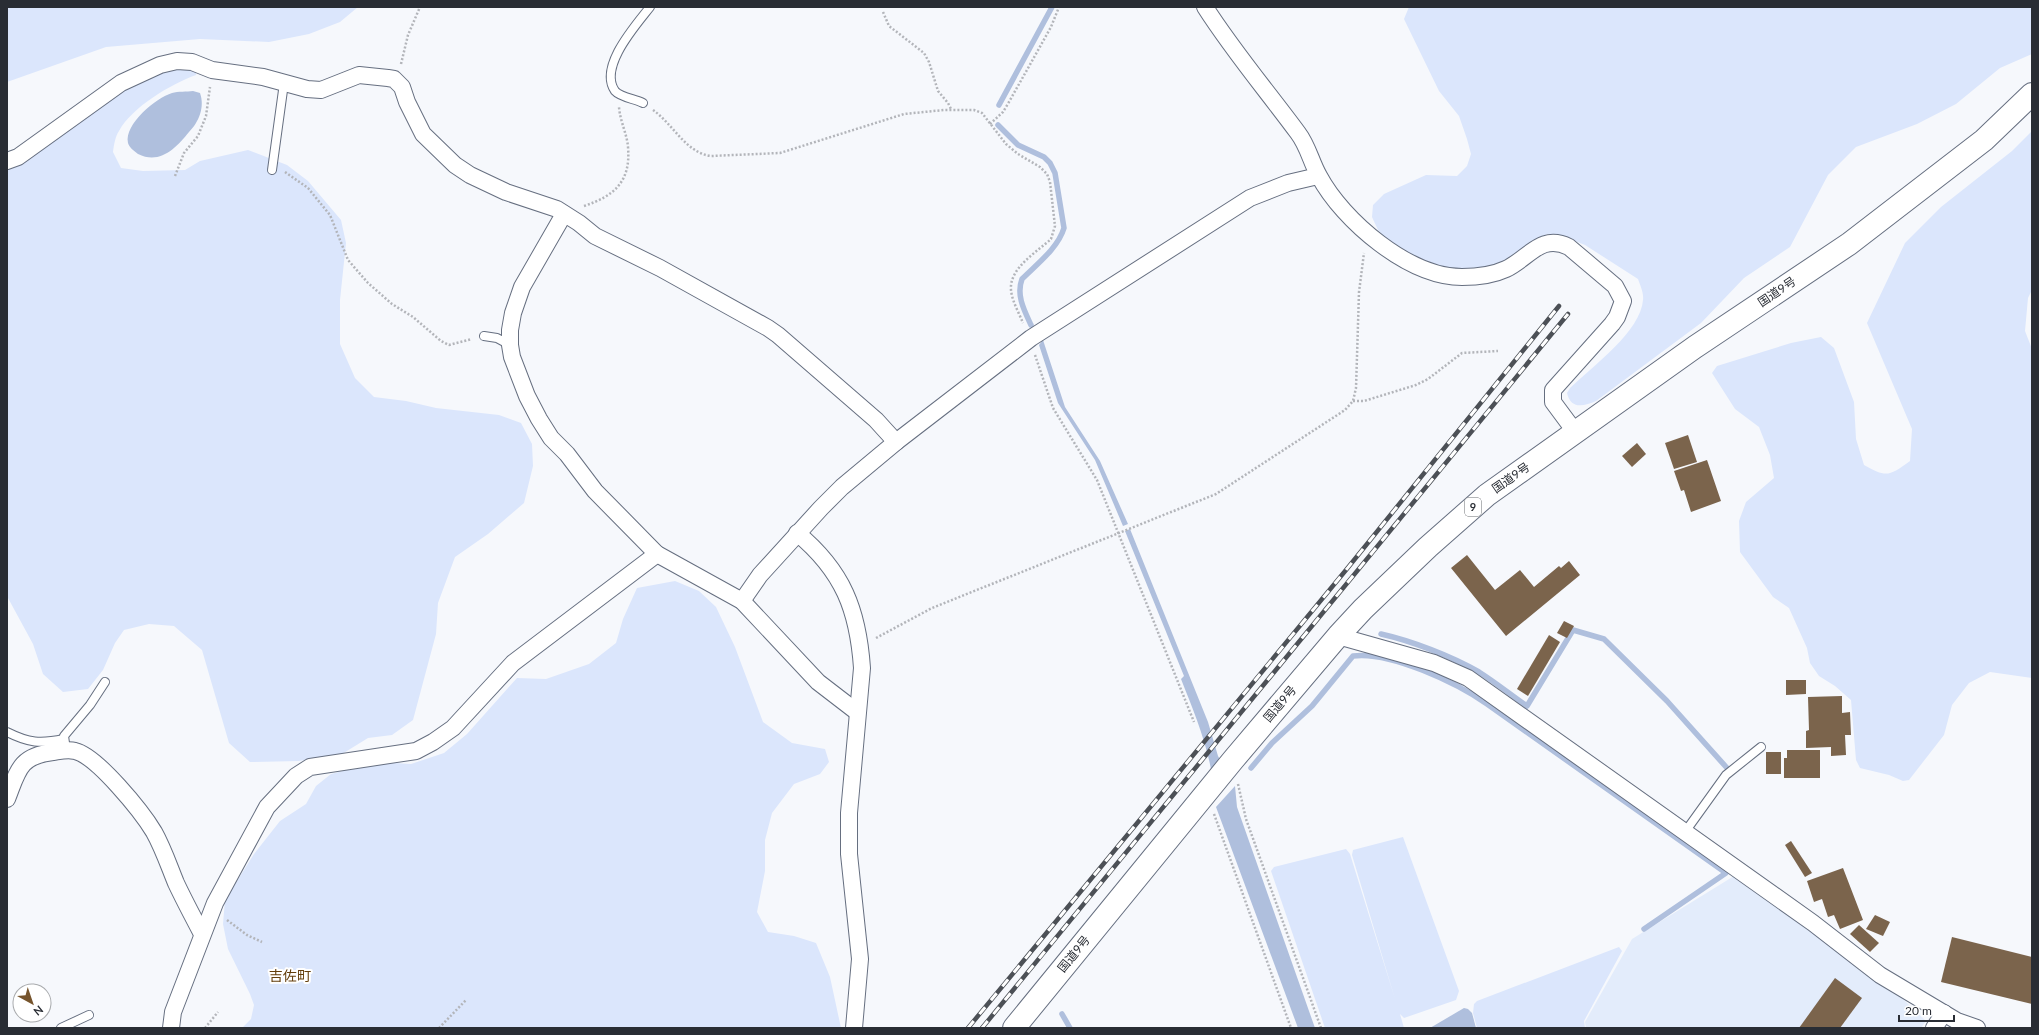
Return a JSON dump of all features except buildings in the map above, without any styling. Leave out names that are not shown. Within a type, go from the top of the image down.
[{"type":"highway","name":"国道9号","points":[[1014,1028],[1233,760],[1338,636],[1397,576],[1487,495],[1695,347],[1849,244],[1984,140],[2032,94]]},
{"type":"street","points":[[1205,7],[1221,32],[1300,135],[1318,176],[1339,205],[1372,237],[1395,254],[1417,266],[1441,274],[1459,277],[1492,275],[1520,261],[1543,244],[1552,242],[1560,243],[1569,247],[1615,286],[1623,301],[1617,317],[1553,390],[1553,402],[1576,433]]},
{"type":"street","points":[[7,160],[18,157],[121,83],[160,65],[177,61],[192,62],[212,70],[263,77],[307,89],[322,90],[359,75],[388,78],[398,82],[423,134],[455,165],[489,185],[545,204],[564,214],[579,223],[595,236],[660,268],[778,335],[876,420],[896,442]]},
{"type":"street","points":[[742,601],[760,575],[842,487],[896,442],[1031,338],[1250,198],[1281,185],[1318,176]]},
{"type":"street","points":[[564,214],[522,287],[513,313],[510,345],[512,357],[527,396],[552,438],[568,454],[600,496],[657,554],[742,601],[818,682],[857,712]]},
{"type":"street","points":[[798,533],[812,545],[842,584],[851,604],[860,646],[862,668],[849,813],[849,854],[860,959],[854,1028]]},
{"type":"street","points":[[171,1028],[173,1012],[215,903],[267,807],[296,776],[310,767],[416,751],[433,742],[453,728],[513,663],[657,554]]},
{"type":"street","points":[[1338,636],[1434,663],[1468,678],[1813,923],[1880,975],[1957,1021],[1977,1028]]},
{"type":"street","points":[[7,799],[18,770],[23,764],[38,754],[65,745],[93,760],[115,783],[154,833],[177,885],[202,934]]},
{"type":"street","points":[[1934,1028],[1944,1013]]},
{"type":"lane","points":[[643,103],[622,95],[615,90],[612,84],[611,75],[613,66],[625,40],[650,7]]},
{"type":"lane","points":[[273,168],[284,83]]},
{"type":"lane","points":[[484,336],[497,338],[510,345]]},
{"type":"lane","points":[[7,732],[25,741],[65,745],[105,682]]},
{"type":"lane","points":[[1685,832],[1726,775],[1761,748]]},
{"type":"lane","points":[[61,1028],[89,1015]]},
{"type":"path","points":[[398,82],[402,52],[420,7]]},
{"type":"path","points":[[990,124],[1003,112],[1009,102],[1051,27],[1059,7]]},
{"type":"path","points":[[883,12],[889,26],[924,53],[929,62],[938,91],[951,109]]},
{"type":"path","points":[[176,176],[184,153],[198,136],[206,116],[212,70]]},
{"type":"path","points":[[564,214],[606,198],[614,192],[624,178],[628,161],[628,147],[619,109],[622,95]]},
{"type":"path","points":[[643,103],[671,125],[690,147],[700,155],[711,156],[780,153],[904,114],[951,109],[974,110],[982,113],[1006,144],[1018,154],[1040,167],[1050,182],[1055,226],[1054,233],[1050,239],[1017,270],[1012,279],[1011,290],[1024,326]]},
{"type":"path","points":[[273,168],[292,175],[308,188],[330,215],[348,260],[368,283],[392,304],[413,317],[441,341],[449,345],[484,336]]},
{"type":"path","points":[[860,646],[932,608],[1216,494],[1345,410],[1353,401],[1356,388],[1359,292],[1364,255],[1372,237]]},
{"type":"path","points":[[1353,401],[1364,401],[1416,385],[1428,379],[1462,353],[1498,351]]},
{"type":"path","points":[[1034,353],[1053,408],[1097,480],[1194,722]]},
{"type":"path","points":[[1233,760],[1246,819],[1321,1028]]},
{"type":"path","points":[[1206,793],[1291,1028]]},
{"type":"path","points":[[215,903],[229,922],[262,942]]},
{"type":"path","points":[[439,1028],[466,1000]]},
{"type":"path","points":[[205,1028],[218,1012]]},
{"type":"shaded area","points":[[7,7],[358,7],[340,22],[309,34],[269,42],[200,39],[106,47],[7,82]]},
{"type":"shaded area","points":[[1409,7],[2032,7],[2032,54],[2000,68],[1956,104],[1917,124],[1856,147],[1828,175],[1790,247],[1744,278],[1701,323],[1596,401],[1578,405],[1572,402],[1569,398],[1567,393],[1570,388],[1614,348],[1634,324],[1640,312],[1643,297],[1638,279],[1585,245],[1560,235],[1547,234],[1526,246],[1511,259],[1490,266],[1457,270],[1422,265],[1392,246],[1378,230],[1372,217],[1373,205],[1384,194],[1426,175],[1457,176],[1467,166],[1471,154],[1459,116],[1439,91],[1404,19]]},
{"type":"shaded area","points":[[182,63],[196,71],[196,75],[164,90],[142,105],[125,122],[118,133],[113,152],[121,168],[143,171],[185,170],[200,161],[248,150],[287,165],[308,181],[341,220],[346,243],[340,300],[340,344],[355,378],[374,397],[406,401],[436,408],[499,415],[521,423],[532,444],[533,466],[524,503],[488,534],[455,557],[438,603],[436,634],[413,720],[392,735],[368,738],[342,754],[299,761],[250,762],[229,743],[202,650],[174,626],[149,624],[124,630],[115,643],[103,670],[88,689],[63,692],[43,674],[33,644],[8,598],[7,164],[124,85]]},
{"type":"shaded area","points":[[193,91],[200,93],[202,104],[200,114],[193,128],[179,144],[167,153],[153,157],[146,157],[138,154],[128,143],[128,136],[131,128],[142,113],[158,100],[174,92]]},
{"type":"shaded area","points":[[2032,131],[2032,290],[2028,298],[2025,331],[2032,349],[2032,678],[1990,672],[1969,683],[1952,705],[1944,735],[1909,780],[1903,781],[1889,775],[1860,768],[1856,760],[1851,700],[1835,686],[1819,676],[1810,663],[1807,648],[1789,608],[1773,597],[1740,552],[1739,521],[1746,502],[1774,478],[1770,455],[1759,427],[1735,409],[1712,373],[1717,366],[1791,343],[1821,337],[1834,348],[1854,402],[1856,439],[1864,465],[1878,472],[1888,474],[1910,461],[1912,429],[1867,323],[1905,243],[1941,207],[2012,151]]},
{"type":"shaded area","points":[[1043,340],[1065,407],[1100,461],[1128,524],[1123,526],[1095,460],[1058,403],[1039,345]]},
{"type":"shaded area","points":[[1130,529],[1208,722],[1218,756],[1224,767],[1213,781],[1208,755],[1196,716],[1181,679],[1184,676],[1125,531]]},
{"type":"shaded area","points":[[675,581],[699,591],[716,607],[735,647],[763,722],[792,743],[825,749],[829,762],[820,774],[794,784],[772,813],[765,840],[765,871],[757,912],[768,932],[794,936],[816,943],[830,977],[841,1028],[242,1028],[251,1019],[254,1005],[228,949],[223,924],[225,900],[254,854],[280,821],[306,804],[316,786],[331,774],[378,762],[411,764],[444,753],[467,734],[517,678],[546,679],[589,664],[616,643],[623,619],[637,588]]},
{"type":"shaded area","points":[[1235,786],[1237,807],[1315,1028],[1298,1028],[1216,807]]},
{"type":"shaded area","points":[[1403,837],[1459,991],[1456,1000],[1404,1018],[1400,1014],[1404,1028],[1325,1028],[1271,871],[1274,867],[1346,849],[1350,854],[1395,999],[1352,855],[1353,850]]},
{"type":"shaded area","points":[[1734,876],[1904,1000],[1926,1021],[1921,1028],[1586,1028],[1585,1022],[1632,939]]},
{"type":"shaded area","points":[[1619,947],[1622,951],[1584,1021],[1585,1028],[1477,1028],[1473,1013],[1474,1004],[1477,1001]]},
{"type":"shaded area","points":[[1464,1008],[1468,1009],[1472,1013],[1476,1028],[1430,1028]]},
{"type":"waterway","points":[[999,105],[1052,7]]},
{"type":"waterway","points":[[998,125],[1018,145],[1044,157],[1050,163],[1055,173],[1064,228],[1052,249],[1022,279],[1020,285],[1020,297],[1023,308],[1031,325]]},
{"type":"waterway","points":[[1381,634],[1418,645],[1468,666],[1485,676],[1527,706],[1573,630],[1604,639],[1667,701],[1727,768]]},
{"type":"waterway","points":[[1251,768],[1272,743],[1312,706],[1353,656],[1385,658],[1423,670],[1459,687],[1487,704],[1726,873],[1644,929]]},
{"type":"waterway","points":[[1062,1014],[1070,1028]]},
{"type":"railway","points":[[968,1028],[1346,570],[1559,306]]},
{"type":"railway","points":[[982,1028],[1568,314]]},
{"type":"district","name":"吉佐町","points":[[290,976]]}]
